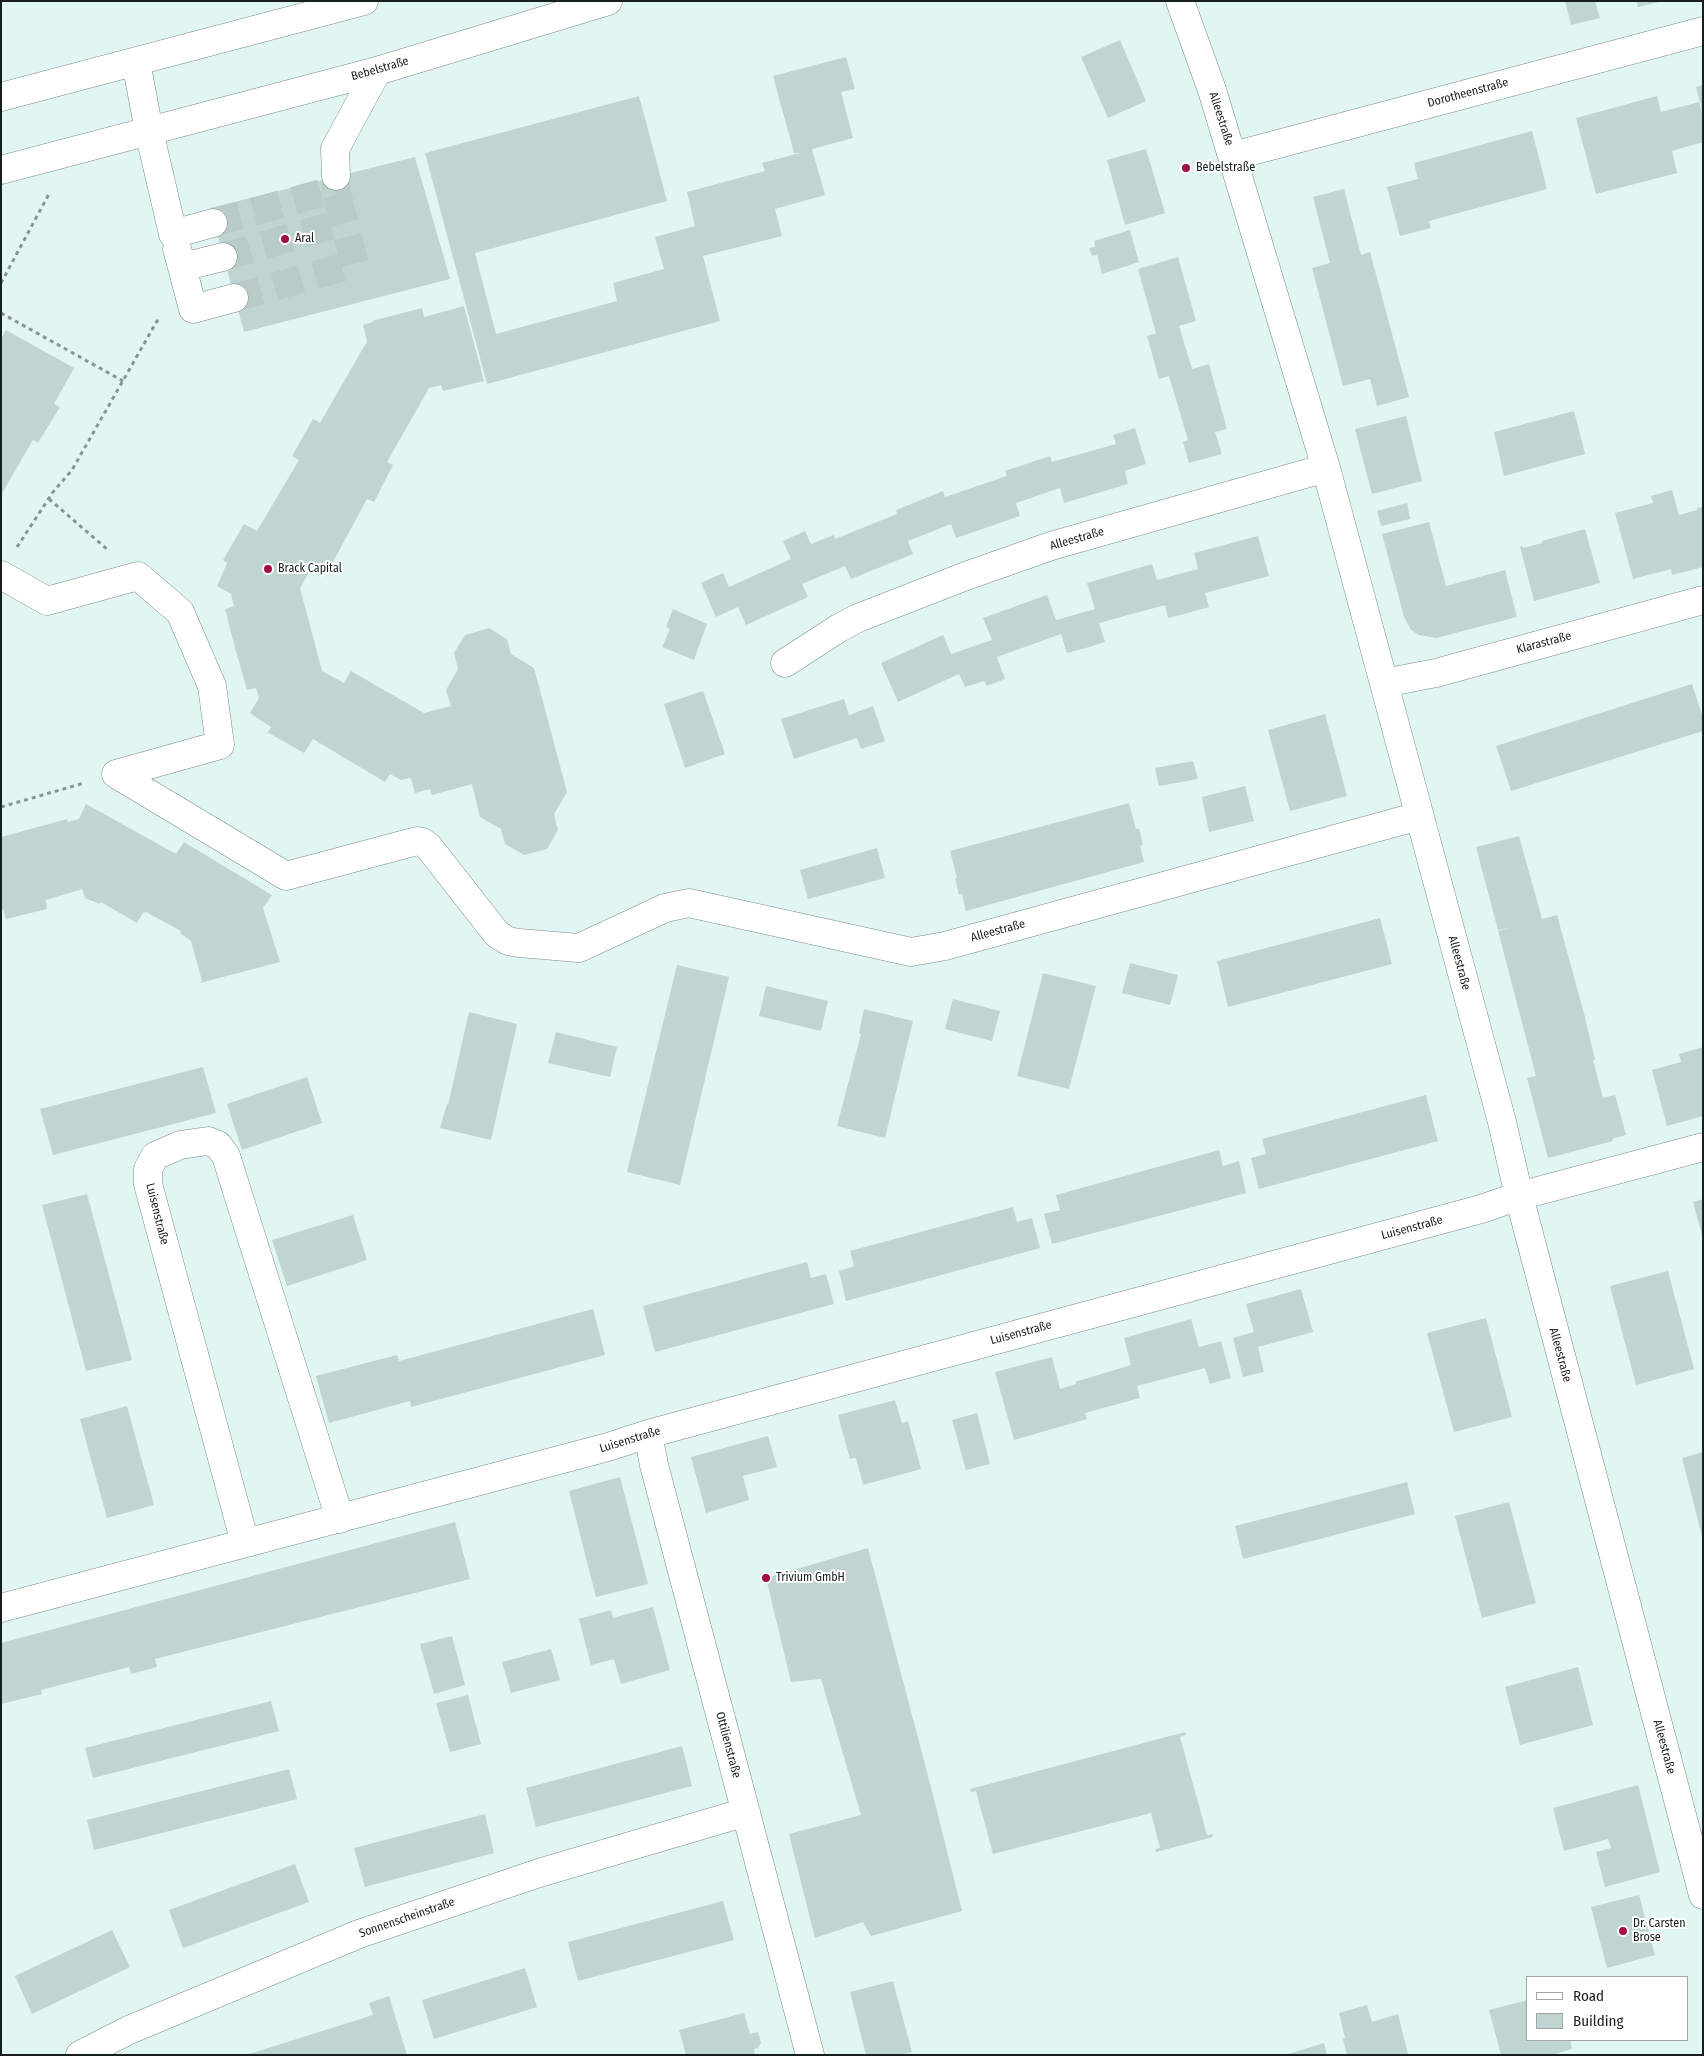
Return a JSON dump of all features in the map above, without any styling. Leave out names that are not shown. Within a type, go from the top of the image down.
[{"type":"street","points":[[1,97],[364,1]]},
{"type":"street","name":"Bebelstraße","points":[[1,170],[377,71],[608,1]]},
{"type":"street","name":"Alleestraße","points":[[1180,1],[1233,156],[1326,468],[1418,816],[1502,1122],[1518,1196],[1703,1894]]},
{"type":"street","name":"Dorotheenstraße","points":[[1233,156],[1703,31]]},
{"type":"street","points":[[136,62],[149,131],[193,310],[234,298]]},
{"type":"street","points":[[336,176],[335,149],[377,71]]},
{"type":"street","points":[[173,234],[214,223]]},
{"type":"street","points":[[182,267],[222,257]]},
{"type":"street","name":"Alleestraße","points":[[786,663],[839,628],[858,618],[975,573],[1051,546],[1326,468]]},
{"type":"street","points":[[6,565],[47,601],[138,576],[180,612],[212,686],[220,744],[116,774]]},
{"type":"street","name":"Klarastraße","points":[[1384,683],[1436,673],[1703,600]]},
{"type":"street","name":"Alleestraße","points":[[116,774],[286,876],[417,841],[422,842],[428,846],[497,934],[508,941],[519,943],[580,948],[665,908],[689,903],[911,952],[945,946],[1418,816]]},
{"type":"street","name":"Luisenstraße","points":[[245,1543],[148,1184],[148,1169],[155,1156],[180,1145],[208,1141],[218,1145],[226,1156],[340,1519]]},
{"type":"street","name":"Luisenstraße","points":[[1,1608],[608,1447],[648,1434],[1703,1147]]},
{"type":"street","name":"Ottilienstraße","points":[[648,1434],[654,1465],[810,2055]]},
{"type":"street","name":"Sonnenscheinstraße","points":[[80,2055],[129,2030],[359,1934],[539,1873],[746,1812]]},
{"type":"path","points":[[1,283],[54,184],[49,158]]},
{"type":"path","points":[[6,565],[49,499],[72,470],[157,322],[193,310]]},
{"type":"path","points":[[1,313],[123,382]]},
{"type":"path","points":[[49,499],[138,576]]},
{"type":"path","points":[[1,807],[116,774]]},
{"type":"building","points":[[1565,1],[1595,1],[1600,18],[1571,25]]},
{"type":"building","points":[[1636,1],[1658,1],[1659,2],[1638,7]]},
{"type":"building","points":[[1120,40],[1146,101],[1108,118],[1081,57]]},
{"type":"building","points":[[846,57],[855,89],[841,92],[853,138],[812,149],[825,195],[775,209],[782,236],[703,256],[720,321],[487,384],[425,153],[639,96],[667,201],[475,253],[496,334],[617,301],[613,283],[664,269],[655,237],[695,226],[687,192],[765,171],[762,163],[800,153],[794,153],[773,76]]},
{"type":"building","points":[[1703,85],[1703,110],[1702,110],[1696,87]]},
{"type":"building","points":[[1657,96],[1661,112],[1699,102],[1703,116],[1703,142],[1672,151],[1677,173],[1596,194],[1576,118]]},
{"type":"building","points":[[1532,131],[1547,189],[1429,221],[1431,228],[1400,236],[1387,187],[1418,179],[1414,163]]},
{"type":"building","points":[[1146,149],[1165,213],[1125,225],[1107,160]]},
{"type":"building","points":[[415,157],[450,279],[244,332],[210,208]]},
{"type":"building","points":[[1344,189],[1361,255],[1370,252],[1409,397],[1377,406],[1370,379],[1343,386],[1312,268],[1330,263],[1313,197]]},
{"type":"building","points":[[1130,230],[1139,262],[1102,274],[1097,255],[1092,256],[1089,248],[1095,247],[1094,241]]},
{"type":"building","points":[[1178,257],[1196,321],[1179,326],[1192,369],[1209,364],[1227,429],[1215,432],[1222,454],[1189,463],[1183,442],[1188,440],[1169,376],[1159,379],[1147,336],[1156,333],[1138,269]]},
{"type":"building","points":[[464,306],[484,381],[443,391],[441,385],[429,388],[387,462],[393,465],[374,502],[367,499],[327,573],[313,565],[300,588],[322,671],[344,683],[351,671],[424,713],[451,706],[446,690],[458,669],[454,653],[465,635],[489,628],[507,639],[511,654],[534,668],[567,792],[554,814],[558,830],[547,849],[524,855],[505,844],[501,829],[480,817],[472,784],[432,795],[430,789],[415,793],[411,778],[401,780],[390,774],[385,782],[313,739],[304,753],[269,733],[267,734],[271,727],[250,713],[259,698],[256,688],[247,690],[235,648],[225,609],[234,606],[231,594],[217,586],[227,563],[223,560],[244,524],[257,531],[299,460],[292,456],[313,419],[320,423],[367,342],[363,325],[422,308],[424,317]]},
{"type":"building","points":[[6,330],[74,368],[54,404],[60,407],[38,443],[33,440],[1,495],[1,339]]},
{"type":"building","points":[[1574,411],[1585,454],[1504,476],[1494,432]]},
{"type":"building","points":[[1406,416],[1422,481],[1372,494],[1355,429]]},
{"type":"building","points":[[1135,428],[1146,464],[1125,471],[1128,484],[1064,503],[1060,488],[1016,503],[1020,516],[956,538],[951,524],[908,541],[913,554],[851,579],[845,566],[802,584],[808,597],[746,625],[738,607],[716,617],[701,583],[723,573],[729,587],[791,559],[783,541],[805,531],[811,544],[834,535],[835,539],[897,514],[896,510],[943,491],[945,497],[1007,476],[1005,471],[1050,456],[1052,462],[1116,444],[1113,435]]},
{"type":"building","points":[[1672,490],[1679,515],[1703,507],[1703,567],[1672,575],[1671,569],[1633,579],[1615,513],[1653,503],[1651,496]]},
{"type":"building","points":[[1407,503],[1410,519],[1381,526],[1377,511]]},
{"type":"building","points":[[1429,522],[1446,586],[1505,570],[1517,617],[1436,638],[1419,635],[1411,630],[1404,617],[1382,534]]},
{"type":"building","points":[[1585,529],[1600,583],[1534,601],[1520,547],[1522,546],[1523,548],[1542,543],[1542,541]]},
{"type":"building","points":[[1258,536],[1269,576],[1205,593],[1209,607],[1188,613],[1168,618],[1165,605],[1099,623],[1105,642],[1086,648],[1067,653],[1061,634],[997,657],[1005,679],[987,686],[984,681],[965,687],[959,674],[898,702],[881,663],[943,635],[951,654],[992,640],[983,618],[1047,595],[1056,620],[1095,609],[1087,583],[1152,564],[1157,580],[1198,569],[1194,553]]},
{"type":"building","points":[[673,609],[707,624],[694,660],[662,647],[670,629],[666,627]]},
{"type":"building","points":[[1692,684],[1703,718],[1703,731],[1511,791],[1496,746]]},
{"type":"building","points":[[703,691],[725,754],[685,768],[664,704]]},
{"type":"building","points":[[844,699],[849,715],[873,706],[885,741],[861,749],[857,738],[794,759],[781,719]]},
{"type":"building","points":[[1325,714],[1347,796],[1290,811],[1268,730]]},
{"type":"building","points":[[1193,761],[1198,779],[1159,786],[1155,768]]},
{"type":"building","points":[[1245,786],[1254,821],[1209,832],[1202,797]]},
{"type":"building","points":[[1129,803],[1136,829],[1139,829],[1143,845],[1140,846],[1144,862],[966,911],[962,894],[959,895],[950,851]]},
{"type":"building","points":[[86,804],[176,854],[184,842],[272,895],[263,908],[280,962],[200,983],[202,981],[191,941],[180,933],[181,931],[146,912],[143,913],[137,923],[101,902],[100,904],[85,898],[82,889],[46,900],[47,909],[6,919],[3,909],[1,909],[1,837],[67,819],[68,822],[79,819]]},
{"type":"building","points":[[1519,836],[1542,919],[1557,915],[1585,1017],[1595,1060],[1593,1060],[1603,1098],[1615,1095],[1626,1135],[1612,1139],[1613,1141],[1548,1158],[1527,1078],[1536,1076],[1498,931],[1508,928],[1498,930],[1476,847]]},
{"type":"building","points":[[877,848],[885,878],[808,899],[800,870]]},
{"type":"building","points":[[1380,918],[1392,964],[1228,1007],[1217,961]]},
{"type":"building","points":[[1130,963],[1178,975],[1170,1005],[1122,993]]},
{"type":"building","points":[[677,965],[729,977],[680,1185],[627,1172]]},
{"type":"building","points":[[1043,973],[1096,986],[1069,1089],[1017,1076]]},
{"type":"building","points":[[766,986],[828,1001],[821,1031],[759,1016]]},
{"type":"building","points":[[953,999],[1000,1011],[992,1041],[945,1029]]},
{"type":"building","points":[[864,1009],[913,1021],[885,1138],[837,1126],[861,1034],[859,1033]]},
{"type":"building","points":[[469,1012],[517,1024],[491,1140],[440,1128],[448,1105]]},
{"type":"building","points":[[556,1032],[617,1047],[610,1077],[548,1063]]},
{"type":"building","points":[[1703,1047],[1703,1116],[1667,1126],[1652,1070],[1681,1062],[1679,1054]]},
{"type":"building","points":[[203,1067],[216,1113],[53,1155],[40,1109]]},
{"type":"building","points":[[307,1077],[322,1123],[242,1150],[227,1104]]},
{"type":"building","points":[[1426,1095],[1438,1141],[1259,1189],[1251,1158],[1266,1154],[1262,1139]]},
{"type":"building","points":[[1219,1150],[1223,1166],[1239,1161],[1246,1193],[1052,1244],[1044,1214],[1060,1210],[1056,1195]]},
{"type":"building","points":[[87,1194],[132,1360],[86,1371],[42,1205]]},
{"type":"building","points":[[1703,1199],[1703,1235],[1702,1235],[1693,1202]]},
{"type":"building","points":[[1013,1207],[1017,1222],[1032,1218],[1040,1248],[846,1301],[839,1271],[854,1266],[850,1251]]},
{"type":"building","points":[[353,1215],[367,1260],[287,1286],[272,1240]]},
{"type":"building","points":[[807,1262],[811,1278],[826,1274],[834,1304],[655,1352],[643,1306]]},
{"type":"building","points":[[1668,1271],[1694,1369],[1636,1385],[1610,1286]]},
{"type":"building","points":[[1301,1289],[1313,1332],[1258,1347],[1264,1372],[1243,1377],[1233,1338],[1254,1332],[1246,1304]]},
{"type":"building","points":[[593,1309],[605,1355],[411,1407],[410,1401],[329,1423],[316,1376],[397,1355],[399,1361]]},
{"type":"building","points":[[1486,1318],[1512,1417],[1454,1432],[1427,1333]]},
{"type":"building","points":[[1191,1319],[1199,1347],[1221,1341],[1231,1378],[1210,1384],[1205,1368],[1137,1386],[1140,1398],[1085,1413],[1087,1419],[1014,1440],[995,1372],[1052,1357],[1060,1389],[1076,1384],[1075,1382],[1131,1365],[1124,1338]]},
{"type":"building","points":[[895,1400],[902,1423],[908,1421],[921,1469],[863,1485],[856,1458],[850,1459],[838,1415]]},
{"type":"building","points":[[127,1406],[154,1505],[107,1518],[80,1419]]},
{"type":"building","points":[[977,1413],[990,1464],[966,1470],[952,1420]]},
{"type":"building","points":[[768,1436],[777,1467],[743,1476],[749,1500],[706,1513],[691,1457]]},
{"type":"building","points":[[1703,1452],[1703,1536],[1702,1536],[1682,1458]]},
{"type":"building","points":[[620,1477],[648,1584],[596,1597],[569,1491]]},
{"type":"building","points":[[1407,1482],[1415,1514],[1243,1559],[1235,1526]]},
{"type":"building","points":[[1509,1502],[1536,1603],[1482,1618],[1455,1516]]},
{"type":"building","points":[[455,1522],[470,1579],[155,1659],[157,1667],[131,1674],[129,1667],[41,1690],[42,1694],[1,1704],[1,1643]]},
{"type":"building","points":[[868,1548],[962,1911],[871,1936],[863,1922],[815,1938],[789,1834],[861,1815],[821,1679],[791,1682],[766,1578]]},
{"type":"building","points":[[653,1607],[670,1670],[621,1684],[614,1659],[591,1665],[579,1619],[611,1610],[613,1618]]},
{"type":"building","points":[[452,1636],[465,1685],[434,1694],[420,1644]]},
{"type":"building","points":[[551,1649],[560,1680],[511,1693],[502,1662]]},
{"type":"building","points":[[1578,1667],[1593,1725],[1520,1745],[1505,1687]]},
{"type":"building","points":[[468,1695],[481,1744],[450,1752],[436,1703]]},
{"type":"building","points":[[271,1701],[279,1731],[93,1778],[85,1748]]},
{"type":"building","points":[[1185,1732],[1186,1735],[1180,1737],[1207,1835],[1212,1834],[1213,1837],[1156,1852],[1155,1849],[1160,1848],[1151,1813],[993,1854],[976,1791],[971,1792],[970,1789]]},
{"type":"building","points":[[682,1746],[692,1786],[536,1827],[526,1788]]},
{"type":"building","points":[[289,1769],[297,1799],[94,1850],[87,1820]]},
{"type":"building","points":[[1638,1785],[1660,1872],[1605,1887],[1596,1852],[1611,1848],[1608,1839],[1564,1851],[1553,1808]]},
{"type":"building","points":[[485,1814],[494,1853],[365,1887],[354,1848]]},
{"type":"building","points":[[295,1864],[309,1902],[183,1948],[169,1910]]},
{"type":"building","name":"Dr. Carsten Brose","points":[[1639,1895],[1655,1955],[1607,1968],[1591,1907]]},
{"type":"building","points":[[723,1901],[734,1940],[578,1981],[568,1942]]},
{"type":"building","points":[[112,1930],[130,1967],[32,2014],[15,1976]]},
{"type":"building","points":[[525,1968],[537,2007],[434,2039],[422,2000]]},
{"type":"building","points":[[893,1981],[912,2052],[900,2055],[866,2055],[850,1992]]},
{"type":"building","points":[[389,1996],[407,2055],[246,2055],[373,2015],[369,2003]]},
{"type":"building","points":[[1526,2001],[1526,2041],[1570,2041],[1572,2049],[1552,2055],[1501,2055],[1489,2010]]},
{"type":"building","points":[[1367,2005],[1372,2022],[1398,2014],[1408,2054],[1347,2055],[1339,2013]]},
{"type":"building","points":[[744,2013],[750,2034],[758,2032],[761,2043],[758,2048],[754,2049],[755,2055],[686,2055],[679,2030]]},
{"type":"building","points":[[1324,2043],[1327,2055],[1288,2055],[1288,2054]]},
{"type":"tunnel","points":[[213,223],[336,189],[336,176]]},
{"type":"tunnel","points":[[223,257],[344,222],[336,189]]},
{"type":"tunnel","points":[[234,298],[355,264],[344,222]]},
{"type":"place","name":"Bebelstraße","points":[[1186,168]]},
{"type":"place","name":"Aral","points":[[285,239]]},
{"type":"place","name":"Brack Capital","points":[[268,569]]},
{"type":"place","name":"Trivium GmbH","points":[[766,1578]]},
{"type":"place","name":"Dr. Carsten Brose","points":[[1623,1931]]}]
